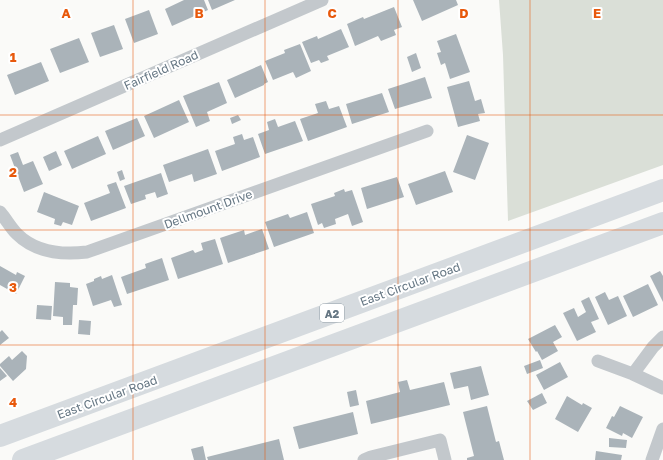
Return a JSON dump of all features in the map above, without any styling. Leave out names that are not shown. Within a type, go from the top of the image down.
[{"type":"highway","name":"East Circular Road","points":[[0,436],[663,190]]},
{"type":"highway","name":"A2","points":[[23,460],[663,223]]},
{"type":"street","name":"Fairfield Road","points":[[0,140],[322,0]]},
{"type":"street","name":"Dellmount Drive","points":[[0,212],[17,234],[33,247],[52,252],[70,254],[87,252],[426,131]]},
{"type":"street","points":[[633,374],[653,346],[663,337]]},
{"type":"street","points":[[598,361],[633,374],[663,388]]},
{"type":"street","points":[[652,460],[663,429]]},
{"type":"street","points":[[364,460],[440,440],[445,460]]},
{"type":"shaded area","points":[[499,0],[663,0],[663,165],[508,221],[503,55]]},
{"type":"building","points":[[184,0],[204,0],[208,10],[172,26],[165,9]]},
{"type":"building","points":[[208,0],[235,0],[212,10]]},
{"type":"building","points":[[413,0],[456,0],[458,5],[422,21]]},
{"type":"building","points":[[394,7],[402,27],[394,30],[396,35],[381,41],[378,36],[355,46],[347,24]]},
{"type":"building","points":[[149,10],[158,34],[134,43],[125,19]]},
{"type":"building","points":[[114,25],[123,49],[100,57],[91,33]]},
{"type":"building","points":[[341,29],[349,47],[327,56],[329,60],[321,63],[319,60],[311,63],[302,42],[317,36],[318,39]]},
{"type":"building","points":[[456,34],[470,72],[450,79],[445,63],[441,65],[437,53],[441,52],[437,41]]},
{"type":"building","points":[[79,38],[89,62],[60,73],[50,49]]},
{"type":"building","points":[[300,44],[311,71],[296,78],[293,72],[273,80],[265,61],[285,53],[284,50]]},
{"type":"building","points":[[416,53],[421,68],[412,72],[407,57]]},
{"type":"building","points":[[41,62],[49,81],[15,95],[7,75]]},
{"type":"building","points":[[261,65],[268,82],[235,98],[227,80]]},
{"type":"building","points":[[425,77],[432,98],[395,109],[388,89]]},
{"type":"building","points":[[469,81],[475,101],[481,99],[485,113],[478,114],[480,121],[458,127],[447,87]]},
{"type":"building","points":[[219,82],[227,103],[207,112],[210,121],[196,127],[183,96]]},
{"type":"building","points":[[382,93],[389,112],[352,124],[346,104]]},
{"type":"building","points":[[179,100],[189,122],[154,138],[144,116]]},
{"type":"building","points":[[326,101],[329,109],[339,106],[347,127],[308,141],[300,119],[318,113],[315,104]]},
{"type":"building","points":[[238,115],[241,120],[232,124],[230,118]]},
{"type":"building","points":[[137,118],[145,136],[113,150],[105,131]]},
{"type":"building","points":[[275,119],[278,127],[295,121],[303,141],[265,154],[258,134],[269,130],[267,122]]},
{"type":"building","points":[[242,134],[244,140],[253,137],[260,157],[222,171],[215,151],[235,144],[233,137]]},
{"type":"building","points":[[467,135],[489,143],[475,180],[453,172]]},
{"type":"building","points":[[98,136],[106,154],[72,169],[64,151]]},
{"type":"building","points":[[208,149],[217,174],[194,182],[192,174],[169,182],[163,165]]},
{"type":"building","points":[[56,151],[62,165],[49,171],[43,157]]},
{"type":"building","points":[[18,152],[23,165],[33,161],[43,184],[24,192],[10,155]]},
{"type":"building","points":[[122,170],[125,179],[120,181],[117,172]]},
{"type":"building","points":[[445,171],[453,192],[416,205],[408,184]]},
{"type":"building","points":[[161,173],[168,194],[157,198],[155,192],[145,195],[146,199],[131,204],[124,186]]},
{"type":"building","points":[[397,177],[404,197],[367,209],[361,188]]},
{"type":"building","points":[[116,182],[126,208],[91,221],[84,203],[110,193],[107,185]]},
{"type":"building","points":[[344,189],[345,192],[352,190],[363,222],[352,226],[348,214],[335,219],[336,224],[324,228],[322,223],[318,225],[311,204],[335,196],[334,193]]},
{"type":"building","points":[[44,192],[79,206],[72,225],[63,222],[61,226],[54,224],[55,219],[37,212]]},
{"type":"building","points":[[307,212],[314,233],[274,247],[265,222],[288,214],[290,218]]},
{"type":"building","points":[[262,229],[269,249],[228,263],[220,238],[244,230],[245,235]]},
{"type":"building","points":[[215,239],[223,264],[178,279],[171,258],[193,250],[195,253],[203,250],[201,243]]},
{"type":"building","points":[[162,258],[169,280],[127,294],[121,277],[146,268],[145,264]]},
{"type":"building","points":[[0,266],[16,275],[17,272],[25,276],[16,294],[0,285]]},
{"type":"building","points":[[660,271],[663,276],[663,302],[650,276]]},
{"type":"building","points":[[112,275],[122,305],[114,307],[111,300],[93,306],[86,284],[101,276],[102,279]]},
{"type":"building","points":[[55,282],[70,283],[70,287],[78,288],[77,305],[73,305],[72,325],[63,325],[63,317],[53,316]]},
{"type":"building","points":[[648,284],[658,305],[633,317],[623,296]]},
{"type":"building","points":[[605,292],[609,300],[618,296],[627,316],[608,325],[595,297]]},
{"type":"building","points":[[589,297],[599,319],[591,322],[596,332],[577,341],[563,313],[574,308],[578,317],[586,312],[581,301]]},
{"type":"building","points":[[37,305],[52,306],[51,320],[36,319]]},
{"type":"building","points":[[79,320],[91,321],[90,335],[78,334]]},
{"type":"building","points":[[555,325],[562,337],[553,342],[558,351],[542,360],[528,339]]},
{"type":"building","points":[[2,330],[9,338],[0,345],[0,332]]},
{"type":"building","points":[[22,351],[27,356],[26,369],[13,381],[0,366],[0,364],[9,356],[12,360]]},
{"type":"building","points":[[540,360],[543,368],[527,374],[524,366]]},
{"type":"building","points":[[560,362],[568,377],[544,390],[536,375]]},
{"type":"building","points":[[481,366],[489,395],[471,400],[468,386],[454,389],[450,373]]},
{"type":"building","points":[[0,368],[7,376],[0,381]]},
{"type":"building","points":[[407,380],[410,390],[444,382],[450,405],[371,424],[366,401],[400,392],[398,382]]},
{"type":"building","points":[[356,390],[359,405],[350,407],[347,392]]},
{"type":"building","points":[[542,393],[547,403],[533,410],[527,401]]},
{"type":"building","points":[[567,396],[582,405],[583,403],[592,408],[578,432],[555,419]]},
{"type":"building","points":[[487,406],[496,442],[499,441],[504,460],[467,460],[467,458],[474,456],[463,412]]},
{"type":"building","points":[[620,406],[643,417],[632,438],[623,433],[622,436],[606,428],[612,416],[614,417]]},
{"type":"building","points":[[353,412],[358,434],[299,449],[293,427]]},
{"type":"building","points":[[609,438],[627,440],[626,448],[609,447]]},
{"type":"building","points":[[279,439],[284,460],[208,460],[207,457]]},
{"type":"building","points":[[203,446],[206,460],[194,460],[191,449]]},
{"type":"building","points":[[596,451],[622,455],[621,460],[595,460]]}]
